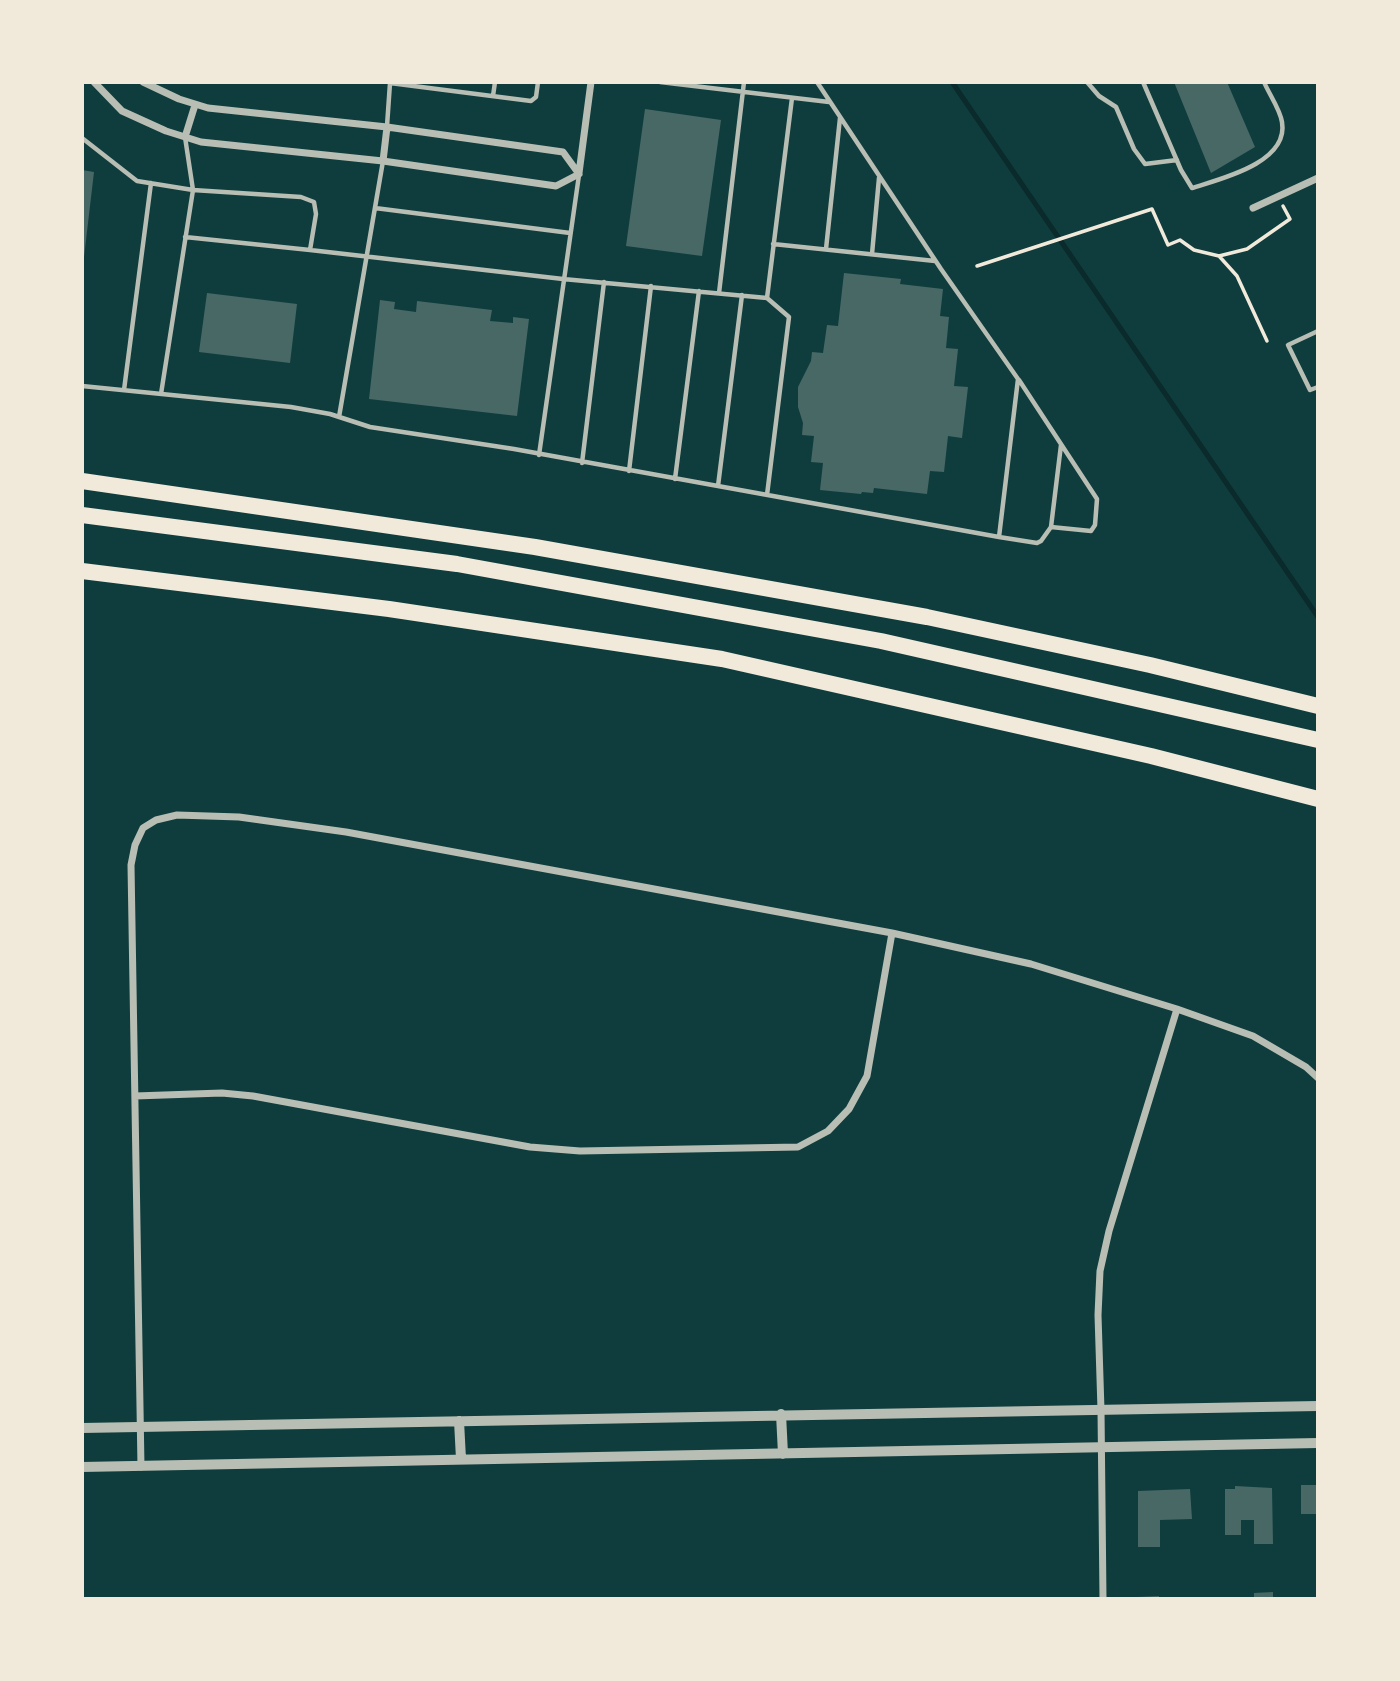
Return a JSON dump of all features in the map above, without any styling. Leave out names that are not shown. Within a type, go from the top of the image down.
[{"type":"highway","points":[[82,481],[535,547],[914,614],[1318,706]]},
{"type":"highway","points":[[82,515],[457,564],[881,641],[1318,740]]},
{"type":"highway","points":[[82,571],[388,609],[722,659],[1152,756],[1318,799]]},
{"type":"street","points":[[94,82],[122,111],[166,131],[201,142],[383,161],[556,186],[579,174]]},
{"type":"street","points":[[143,82],[178,99],[208,108],[387,127],[564,152],[579,174]]},
{"type":"street","points":[[579,174],[592,82]]},
{"type":"street","points":[[185,137],[195,104]]},
{"type":"street","points":[[383,161],[387,127]]},
{"type":"street","points":[[1253,208],[1318,178]]},
{"type":"street","points":[[141,1467],[131,865],[135,845],[143,828],[156,820],[177,815],[239,817],[333,830],[892,933],[1031,964],[1177,1009],[1253,1036],[1306,1067],[1318,1078]]},
{"type":"street","points":[[135,1096],[222,1093],[253,1096],[530,1147],[580,1151],[798,1147],[828,1130],[849,1109],[867,1076],[892,933]]},
{"type":"street","points":[[1103,1599],[1098,1315],[1100,1271],[1109,1231],[1177,1009]]},
{"type":"street","points":[[82,1428],[1318,1406]]},
{"type":"street","points":[[781,1414],[783,1454]]},
{"type":"street","points":[[459,1421],[461,1458]]},
{"type":"street","points":[[82,1466],[1318,1443]]},
{"type":"lane","points":[[444,90],[445,82]]},
{"type":"lane","points":[[493,96],[495,82]]},
{"type":"lane","points":[[387,127],[390,83],[531,101],[536,97],[538,82]]},
{"type":"lane","points":[[660,82],[698,84],[830,102]]},
{"type":"lane","points":[[719,293],[744,82]]},
{"type":"lane","points":[[817,82],[1097,499],[1095,525],[1091,531],[1051,527]]},
{"type":"lane","points":[[1087,82],[1099,96],[1116,107],[1134,149],[1144,164],[1177,160]]},
{"type":"lane","points":[[1143,82],[1192,188],[1252,168],[1278,144],[1283,123],[1264,82]]},
{"type":"lane","points":[[767,298],[792,98]]},
{"type":"lane","points":[[826,249],[840,118]]},
{"type":"lane","points":[[161,394],[193,190],[185,137]]},
{"type":"lane","points":[[82,138],[137,181],[193,190],[301,197],[314,202],[316,214],[310,250]]},
{"type":"lane","points":[[339,417],[383,161]]},
{"type":"lane","points":[[539,455],[579,174]]},
{"type":"lane","points":[[872,254],[879,177]]},
{"type":"lane","points":[[124,390],[151,183]]},
{"type":"lane","points":[[375,208],[570,233]]},
{"type":"lane","points":[[186,237],[564,279],[767,298],[789,317],[766,495]]},
{"type":"lane","points":[[773,244],[935,261]]},
{"type":"lane","points":[[582,463],[604,282]]},
{"type":"lane","points":[[629,471],[651,286]]},
{"type":"lane","points":[[676,479],[699,291]]},
{"type":"lane","points":[[718,486],[742,295]]},
{"type":"lane","points":[[1318,331],[1288,345],[1310,390],[1318,387]]},
{"type":"lane","points":[[999,537],[1018,379]]},
{"type":"lane","points":[[82,386],[291,407],[370,427],[514,449],[1037,543],[1051,527],[1061,445]]},
{"type":"path","points":[[977,265],[1152,209],[1168,245],[1180,240],[1194,250],[1219,256],[1247,249],[1290,219],[1278,196]]},
{"type":"path","points":[[1219,256],[1237,276],[1267,341]]},
{"type":"building","points":[[1174,82],[1227,82],[1255,147],[1211,173]]},
{"type":"building","points":[[645,109],[721,120],[702,256],[626,246]]},
{"type":"building","points":[[82,170],[94,172],[84,257],[82,257]]},
{"type":"building","points":[[844,273],[901,279],[900,284],[943,289],[940,316],[949,317],[946,348],[958,349],[954,386],[968,387],[962,438],[948,436],[944,472],[930,471],[927,494],[874,488],[873,493],[861,494],[820,490],[823,463],[811,462],[814,436],[802,435],[798,387],[811,361],[812,352],[823,353],[827,325],[838,326]]},
{"type":"building","points":[[207,293],[297,304],[290,363],[199,352]]},
{"type":"building","points":[[380,300],[395,302],[394,309],[416,312],[417,301],[492,310],[490,321],[513,323],[513,317],[529,319],[517,416],[369,399]]},
{"type":"building","points":[[1301,1485],[1318,1485],[1318,1514],[1301,1514]]},
{"type":"building","points":[[1235,1486],[1272,1488],[1273,1544],[1254,1544],[1254,1520],[1241,1520],[1241,1535],[1225,1535],[1225,1489],[1235,1489]]},
{"type":"building","points":[[1190,1489],[1192,1519],[1160,1520],[1160,1547],[1138,1547],[1138,1491]]},
{"type":"building","points":[[1273,1592],[1273,1599],[1254,1599],[1254,1593]]},
{"type":"building","points":[[1159,1596],[1159,1599],[1137,1597]]},
{"type":"waterway","points":[[952,82],[1318,617]]}]
